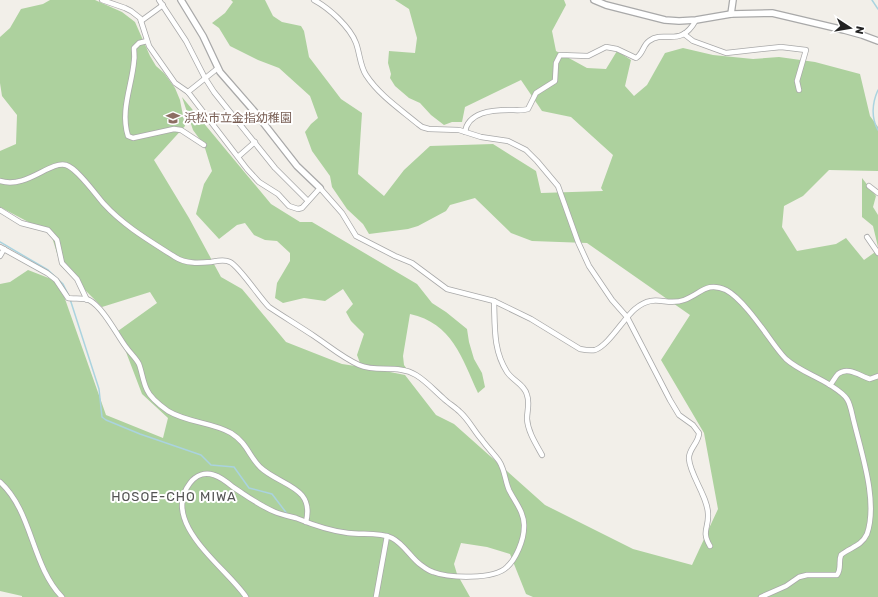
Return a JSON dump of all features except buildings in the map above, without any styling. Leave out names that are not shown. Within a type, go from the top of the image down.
[{"type":"street","points":[[102,0],[132,11],[142,21],[149,46],[175,83],[188,92],[239,156],[247,169],[259,182],[278,194],[289,206],[300,209],[320,188]]},
{"type":"street","points":[[159,0],[186,41],[204,78],[275,168],[308,201]]},
{"type":"street","points":[[181,0],[203,36],[218,68],[226,80],[254,111],[297,166],[320,188],[342,213],[356,236],[412,263],[447,289],[494,301],[531,319],[580,349],[588,351],[596,350],[635,309],[651,300],[681,302],[707,287],[715,287],[727,291],[738,300],[756,320],[785,358],[794,365],[839,390],[847,399],[852,414],[870,492],[871,515],[867,532],[860,544],[841,554],[840,567],[837,575],[807,575],[799,577],[786,586],[760,597]]},
{"type":"street","points":[[314,0],[335,15],[350,33],[355,41],[364,72],[376,88],[422,127],[465,132],[481,138],[504,140],[518,145],[526,150],[555,181],[561,192],[578,242],[589,266],[608,294],[627,317],[679,415],[693,426],[698,433],[698,440],[691,450],[689,459],[706,504],[708,514],[705,534],[710,546]]},
{"type":"street","points":[[594,0],[606,5],[665,20],[696,20],[731,14],[772,13],[844,30],[878,41]]},
{"type":"street","points":[[731,14],[733,0]]},
{"type":"street","points":[[142,21],[163,5]]},
{"type":"street","points":[[465,132],[467,123],[478,114],[528,109],[536,93],[554,81],[556,63],[560,55],[588,56],[606,47],[617,49],[636,58],[640,56],[646,44],[652,39],[661,37],[672,38],[684,34],[696,20]]},
{"type":"street","points":[[684,34],[693,41],[726,53],[781,47],[806,50],[797,81],[799,90]]},
{"type":"street","points":[[147,41],[139,43],[134,48],[135,60],[124,109],[128,136],[133,138],[174,129],[181,130],[204,145]]},
{"type":"street","points":[[188,92],[218,68]]},
{"type":"street","points":[[239,156],[255,142]]},
{"type":"street","points":[[0,182],[15,183],[57,166],[68,166],[81,177],[115,215],[131,228],[180,261],[192,263],[222,260],[231,263],[269,307],[337,353],[361,366],[375,369],[396,368],[414,374],[459,410],[468,420],[481,440],[499,462],[504,471],[509,490],[519,507],[524,524],[524,530],[522,539],[507,568],[497,574],[479,576],[443,575],[432,572],[421,565],[394,539],[387,536],[347,533],[316,527],[256,503],[222,478],[202,474],[192,480],[187,488],[182,505],[185,520],[190,532],[198,543],[231,578],[246,597]]},
{"type":"street","points":[[869,186],[878,193]]},
{"type":"street","points":[[0,210],[22,223],[48,230],[57,240],[62,263],[77,279],[87,300]]},
{"type":"street","points":[[867,237],[878,253]]},
{"type":"street","points":[[0,256],[2,248],[47,272],[71,298],[87,300],[97,307],[114,328],[138,364],[147,390],[153,399],[176,416],[208,425],[230,433],[234,436],[245,445],[261,468],[291,486],[300,494],[307,504],[306,522]]},
{"type":"street","points":[[494,301],[497,350],[500,361],[508,374],[527,392],[529,402],[527,417],[528,427],[542,455]]},
{"type":"street","points":[[830,385],[838,374],[845,371],[851,371],[870,379],[878,376]]},
{"type":"street","points":[[0,482],[12,494],[22,513],[39,560],[56,591],[62,597]]},
{"type":"street","points":[[376,597],[387,536]]},
{"type":"green space","points":[[50,0],[95,0],[122,12],[135,22],[156,66],[164,73],[175,88],[180,100],[185,126],[154,160],[189,218],[221,277],[242,289],[286,342],[342,364],[369,368],[360,363],[357,355],[364,334],[351,321],[346,312],[353,304],[343,289],[325,301],[304,298],[283,303],[275,298],[277,283],[290,261],[290,253],[277,241],[265,240],[254,235],[245,223],[237,225],[219,239],[196,214],[204,184],[212,171],[204,145],[193,130],[182,97],[271,204],[300,222],[312,222],[417,284],[432,303],[467,329],[474,359],[482,373],[485,387],[478,393],[461,355],[446,334],[436,325],[410,314],[403,356],[404,365],[409,372],[375,369],[405,375],[436,415],[454,424],[545,505],[633,549],[692,565],[718,509],[704,433],[661,360],[690,315],[587,243],[532,241],[511,233],[475,198],[450,205],[446,211],[418,226],[408,229],[369,234],[363,224],[347,209],[332,187],[330,176],[312,151],[305,132],[318,118],[310,96],[279,68],[258,60],[230,46],[219,28],[212,23],[225,13],[233,2],[231,0],[265,0],[273,16],[282,22],[301,26],[304,31],[309,57],[341,99],[362,113],[358,174],[384,196],[404,170],[430,146],[493,144],[536,171],[541,193],[603,191],[601,188],[613,155],[571,117],[542,111],[521,80],[465,107],[462,122],[452,122],[444,125],[431,115],[420,103],[409,98],[395,86],[390,78],[391,74],[388,63],[389,51],[415,53],[417,38],[409,9],[395,0],[564,0],[566,5],[552,31],[556,51],[587,68],[606,69],[617,51],[631,60],[625,86],[634,96],[647,85],[665,53],[683,48],[713,55],[753,59],[779,57],[815,62],[860,74],[870,116],[878,127],[878,171],[829,170],[803,196],[784,206],[782,227],[797,251],[836,244],[846,238],[864,260],[878,250],[878,597],[533,597],[526,594],[510,554],[487,547],[461,543],[454,564],[457,574],[470,597],[22,597],[0,591],[0,284],[10,282],[28,270],[59,282],[106,415],[163,438],[168,418],[142,394],[118,331],[157,303],[150,292],[102,307],[61,266],[51,234],[0,207],[0,151],[16,144],[17,115],[2,96],[0,83],[0,37],[10,28],[21,9],[43,4]]},
{"type":"green space","points":[[862,178],[876,196],[873,207],[878,215],[878,247],[873,226],[862,217]]},
{"type":"waterway","points":[[872,0],[878,9]]},
{"type":"waterway","points":[[878,90],[874,100],[873,110],[874,121],[878,130]]},
{"type":"waterway","points":[[0,242],[48,270],[63,284],[68,294]]},
{"type":"waterway","points":[[70,299],[99,389],[102,417],[140,434],[201,455],[211,465],[234,467],[249,488],[272,494],[288,515]]},
{"type":"place","name":"浜松市立金指幼稚園","points":[[173,118]]},
{"type":"district","name":"HOSOE-CHO MIWA","points":[[174,496]]}]
